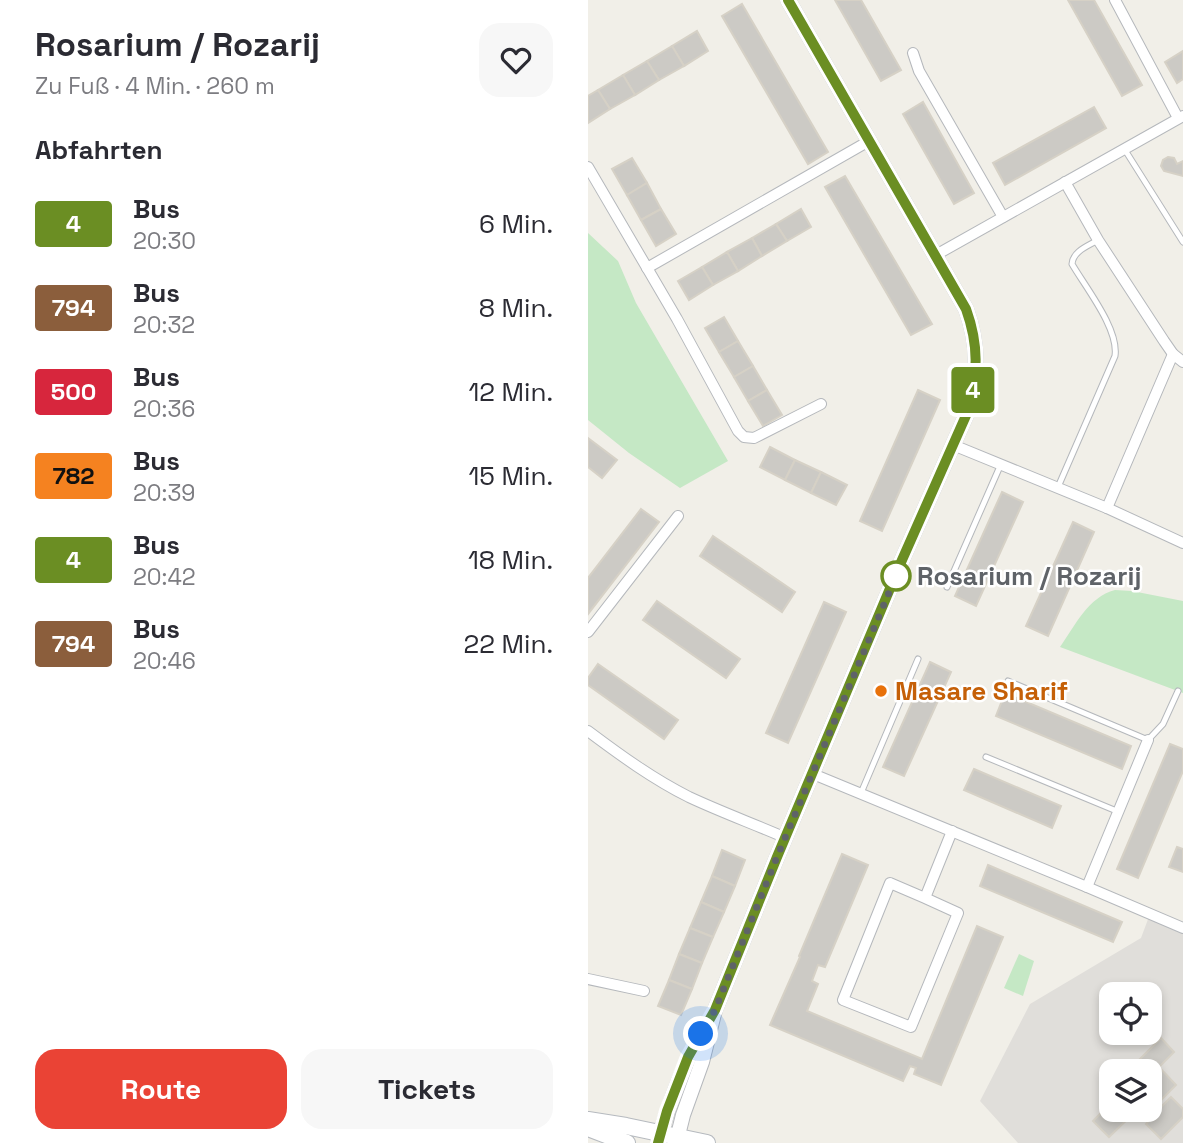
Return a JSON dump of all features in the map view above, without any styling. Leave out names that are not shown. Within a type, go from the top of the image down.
[{"type":"main road","points":[[588,1120],[660,1138],[707,1143]]},
{"type":"main road","points":[[588,1128],[627,1143]]},
{"type":"street","points":[[660,1138],[667,1111],[688,1057],[715,1010],[902,560],[968,411],[975,386],[973,328],[966,309],[788,0]]},
{"type":"street","points":[[934,256],[1181,117],[1115,0]]},
{"type":"street","points":[[913,53],[919,71],[1003,217]]},
{"type":"street","points":[[648,268],[869,141]]},
{"type":"street","points":[[588,167],[648,268],[738,431],[744,437],[761,436],[821,404]]},
{"type":"street","points":[[1065,182],[1098,240],[1173,354],[1183,362]]},
{"type":"street","points":[[1107,508],[1173,354]]},
{"type":"street","points":[[953,445],[1058,487],[1183,543]]},
{"type":"street","points":[[588,632],[678,516]]},
{"type":"street","points":[[588,731],[636,766],[691,798],[786,838]]},
{"type":"street","points":[[1087,887],[1148,740]]},
{"type":"street","points":[[813,774],[1183,928]]},
{"type":"street","points":[[925,898],[952,831]]},
{"type":"street","points":[[890,883],[925,898],[958,913],[911,1027],[843,1000],[890,883]]},
{"type":"street","points":[[588,979],[643,991]]},
{"type":"street","points":[[677,1140],[702,1062],[715,1010]]},
{"type":"lane","points":[[1124,149],[1183,242]]},
{"type":"lane","points":[[1058,487],[1115,356],[1116,348],[1110,327],[1072,264],[1072,258],[1078,252],[1098,240]]},
{"type":"lane","points":[[947,587],[1001,464]]},
{"type":"lane","points":[[862,793],[918,659]]},
{"type":"lane","points":[[1008,681],[1148,740],[1163,724],[1178,691]]},
{"type":"lane","points":[[986,757],[1119,812]]},
{"type":"shaded area","points":[[1150,914],[1183,929],[1183,1143],[1018,1143],[980,1101],[1030,1004],[1141,938]]},
{"type":"green space","points":[[588,233],[618,261],[636,303],[728,461],[680,488],[629,453],[588,420]]},
{"type":"green space","points":[[1115,590],[1183,601],[1183,693],[1060,647],[1090,606],[1097,599]]},
{"type":"green space","points":[[1019,954],[1034,961],[1023,996],[1004,988]]},
{"type":"building","points":[[835,0],[861,0],[901,70],[881,81]]},
{"type":"building","points":[[1068,0],[1094,0],[1142,85],[1122,96]]},
{"type":"building","points":[[742,4],[828,152],[808,164],[722,16]]},
{"type":"building","points":[[697,31],[708,51],[684,66],[672,46]]},
{"type":"building","points":[[672,46],[684,66],[659,80],[647,61]]},
{"type":"building","points":[[1183,51],[1183,79],[1177,83],[1165,62]]},
{"type":"building","points":[[647,61],[659,80],[635,95],[623,75]]},
{"type":"building","points":[[623,75],[635,95],[610,109],[598,90]]},
{"type":"building","points":[[598,90],[610,109],[588,123],[588,96]]},
{"type":"building","points":[[923,102],[974,193],[954,204],[903,114]]},
{"type":"building","points":[[1094,107],[1106,128],[1005,185],[993,163]]},
{"type":"building","points":[[632,158],[647,183],[627,195],[612,169]]},
{"type":"building","points":[[1174,158],[1177,164],[1183,161],[1183,176],[1164,171],[1161,166],[1163,160]]},
{"type":"building","points":[[845,176],[932,324],[911,335],[825,187]]},
{"type":"building","points":[[647,183],[661,209],[641,220],[627,195]]},
{"type":"building","points":[[661,209],[676,234],[656,246],[641,220]]},
{"type":"building","points":[[801,209],[811,227],[787,241],[776,224]]},
{"type":"building","points":[[776,224],[787,241],[762,256],[752,238]]},
{"type":"building","points":[[752,238],[762,256],[738,271],[727,252]]},
{"type":"building","points":[[727,252],[738,271],[713,285],[702,267]]},
{"type":"building","points":[[702,267],[713,285],[689,300],[678,281]]},
{"type":"building","points":[[724,317],[738,341],[719,352],[705,328]]},
{"type":"building","points":[[738,341],[753,366],[734,377],[719,352]]},
{"type":"building","points":[[753,366],[767,390],[748,401],[734,377]]},
{"type":"building","points":[[767,390],[782,415],[763,426],[748,401]]},
{"type":"building","points":[[918,390],[940,400],[882,531],[860,521]]},
{"type":"building","points":[[588,438],[617,460],[602,478],[588,467]]},
{"type":"building","points":[[770,447],[795,460],[785,480],[760,467]]},
{"type":"building","points":[[795,460],[821,472],[811,493],[785,480]]},
{"type":"building","points":[[821,472],[847,485],[836,505],[811,493]]},
{"type":"building","points":[[1002,492],[1023,502],[976,606],[955,596]]},
{"type":"building","points":[[641,509],[659,522],[588,614],[588,578]]},
{"type":"building","points":[[1073,522],[1094,532],[1048,636],[1026,626]]},
{"type":"building","points":[[713,536],[795,592],[782,612],[700,556]]},
{"type":"building","points":[[657,601],[740,659],[726,678],[643,620]]},
{"type":"building","points":[[824,602],[846,612],[788,743],[766,733]]},
{"type":"building","points":[[930,662],[951,672],[904,776],[883,767]]},
{"type":"building","points":[[598,664],[678,720],[664,739],[588,685],[588,678]]},
{"type":"building","points":[[1005,693],[1131,746],[1122,769],[996,716]]},
{"type":"building","points":[[1170,744],[1183,749],[1183,771],[1138,878],[1117,869]]},
{"type":"building","points":[[974,769],[1061,806],[1052,828],[964,790]]},
{"type":"building","points":[[1177,847],[1183,849],[1183,872],[1169,867]]},
{"type":"building","points":[[722,850],[745,860],[735,886],[712,876]]},
{"type":"building","points":[[842,854],[868,865],[825,967],[818,965],[812,981],[818,984],[807,1011],[922,1059],[977,926],[1003,937],[941,1085],[914,1074],[916,1068],[910,1066],[903,1081],[770,1025]]},
{"type":"building","points":[[988,865],[1122,922],[1113,942],[980,886]]},
{"type":"building","points":[[712,876],[735,886],[724,912],[701,902]]},
{"type":"building","points":[[701,902],[724,912],[713,937],[690,928]]},
{"type":"building","points":[[690,928],[713,937],[702,963],[679,954]]},
{"type":"building","points":[[679,954],[702,963],[692,989],[669,980]]},
{"type":"building","points":[[669,980],[692,989],[681,1015],[658,1006]]},
{"type":"building","points":[[1162,1039],[1174,1052],[1162,1064],[1162,1059],[1140,1059],[1154,1045],[1162,1045]]},
{"type":"building","points":[[1162,1070],[1176,1085],[1162,1099]]},
{"type":"building","points":[[1171,1097],[1183,1109],[1183,1117],[1161,1139],[1146,1124],[1162,1122],[1162,1106]]},
{"type":"building","points":[[1099,1115],[1099,1122],[1125,1122],[1109,1137],[1093,1121]]},
{"type":"bus line","name":"4","points":[[658,1143],[688,1057],[715,1010],[902,560],[968,411],[975,386],[973,328],[966,309],[788,0]]},
{"type":"place","name":"Rosarium / Rozarij","points":[[896,576]]},
{"type":"place","name":"Masare Sharif","points":[[881,691]]},
{"type":"route","points":[[701,1034],[715,1010],[896,576]]}]
